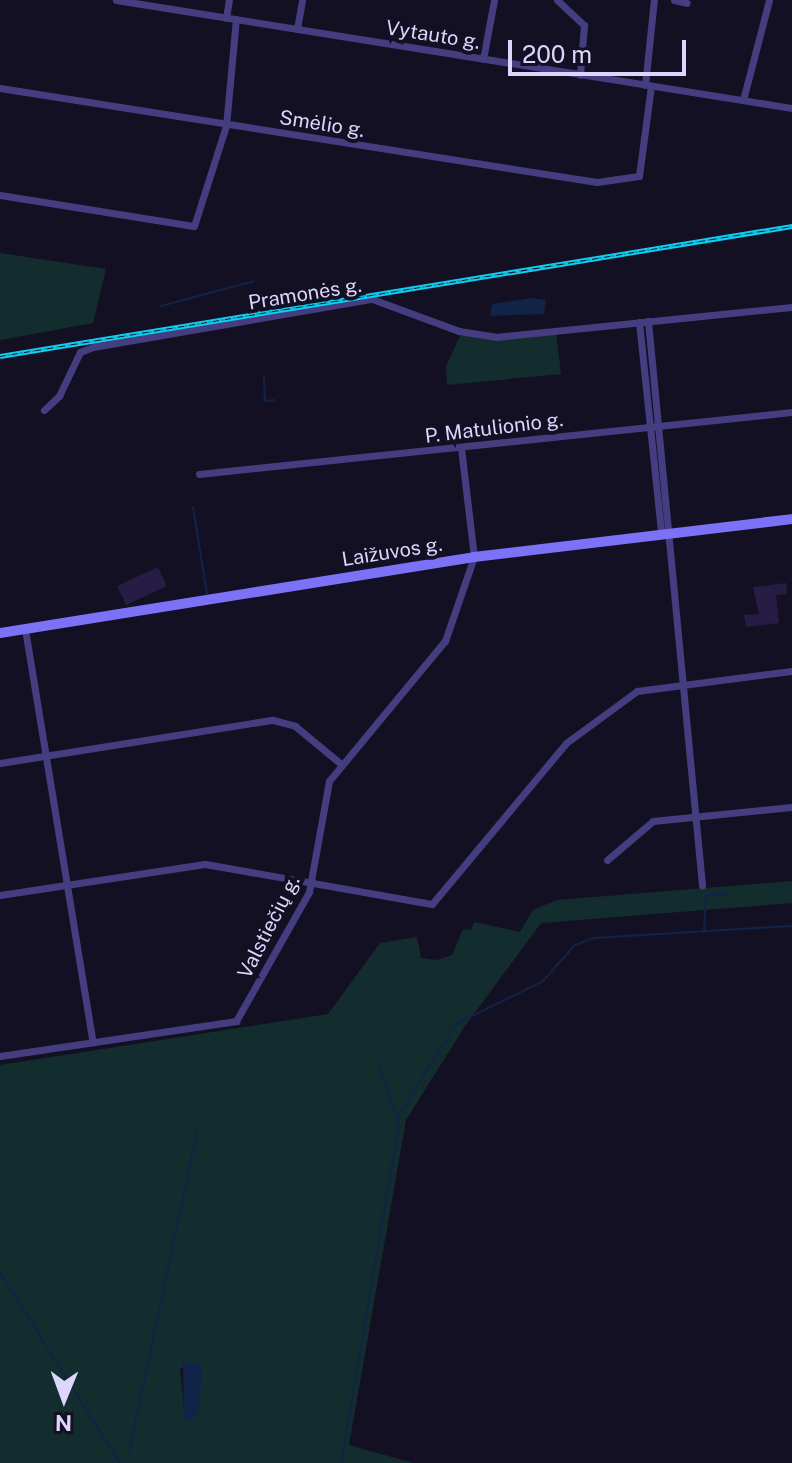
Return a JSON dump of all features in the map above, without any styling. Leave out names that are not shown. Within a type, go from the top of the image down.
[{"type":"main road","name":"Laižuvos g.","points":[[0,633],[474,557],[792,519]]},
{"type":"street","name":"Vytauto g.","points":[[116,0],[792,108]]},
{"type":"street","points":[[226,18],[229,0]]},
{"type":"street","points":[[297,29],[302,0]]},
{"type":"street","points":[[483,59],[494,0]]},
{"type":"street","points":[[557,0],[584,25],[580,75]]},
{"type":"street","points":[[648,85],[654,0]]},
{"type":"street","points":[[674,0],[687,3]]},
{"type":"street","points":[[743,100],[769,0]]},
{"type":"street","points":[[0,195],[194,226],[226,126],[236,19]]},
{"type":"street","name":"Smėlio g.","points":[[0,88],[579,180],[639,176],[648,85]]},
{"type":"street","name":"Pramonės g.","points":[[44,410],[59,396],[80,352],[93,347],[372,299],[459,331],[496,337],[792,307]]},
{"type":"street","points":[[648,321],[654,425]]},
{"type":"street","points":[[639,322],[684,681],[702,885]]},
{"type":"street","name":"P. Matulionio g.","points":[[199,474],[792,412]]},
{"type":"street","points":[[461,448],[474,557]]},
{"type":"street","name":"Valstiečių g.","points":[[0,1056],[236,1021],[312,881],[329,781],[439,654],[474,557]]},
{"type":"street","points":[[25,629],[93,1042]]},
{"type":"street","points":[[0,895],[205,864],[432,904],[578,730],[648,686],[792,671]]},
{"type":"street","points":[[0,763],[285,721],[341,764]]},
{"type":"street","points":[[607,860],[642,825],[695,815],[792,807]]},
{"type":"green space","points":[[0,253],[106,269],[93,323],[0,340]]},
{"type":"green space","points":[[556,333],[561,374],[447,385],[446,366],[460,336]]},
{"type":"green space","points":[[792,881],[792,903],[541,923],[465,1026],[406,1120],[349,1445],[413,1463],[0,1463],[0,1065],[328,1014],[380,943],[417,937],[421,958],[437,960],[452,955],[463,929],[471,930],[474,922],[520,932],[533,910],[557,900]],"holes":[[[200,1364],[198,1414],[185,1419],[180,1368]]]},
{"type":"water","points":[[532,298],[546,300],[544,314],[490,316],[492,304]]},
{"type":"water","points":[[183,1361],[200,1364],[202,1373],[198,1414],[189,1421],[184,1418]]},
{"type":"building","points":[[158,567],[167,586],[126,605],[117,586]]},
{"type":"building","points":[[786,583],[787,594],[776,595],[779,623],[746,627],[744,615],[759,614],[753,587]]},
{"type":"waterway","points":[[161,306],[254,281]]},
{"type":"waterway","points":[[264,377],[265,401],[274,400]]},
{"type":"waterway","points":[[193,507],[207,594]]},
{"type":"waterway","points":[[704,931],[706,895],[728,894]]},
{"type":"waterway","points":[[397,1118],[456,1024],[543,981],[575,945],[594,938],[792,926]]},
{"type":"waterway","points":[[341,1463],[399,1123],[378,1063]]},
{"type":"waterway","points":[[129,1452],[198,1127]]},
{"type":"waterway","points":[[0,1272],[120,1463]]},
{"type":"railway","points":[[0,356],[792,226]]}]
